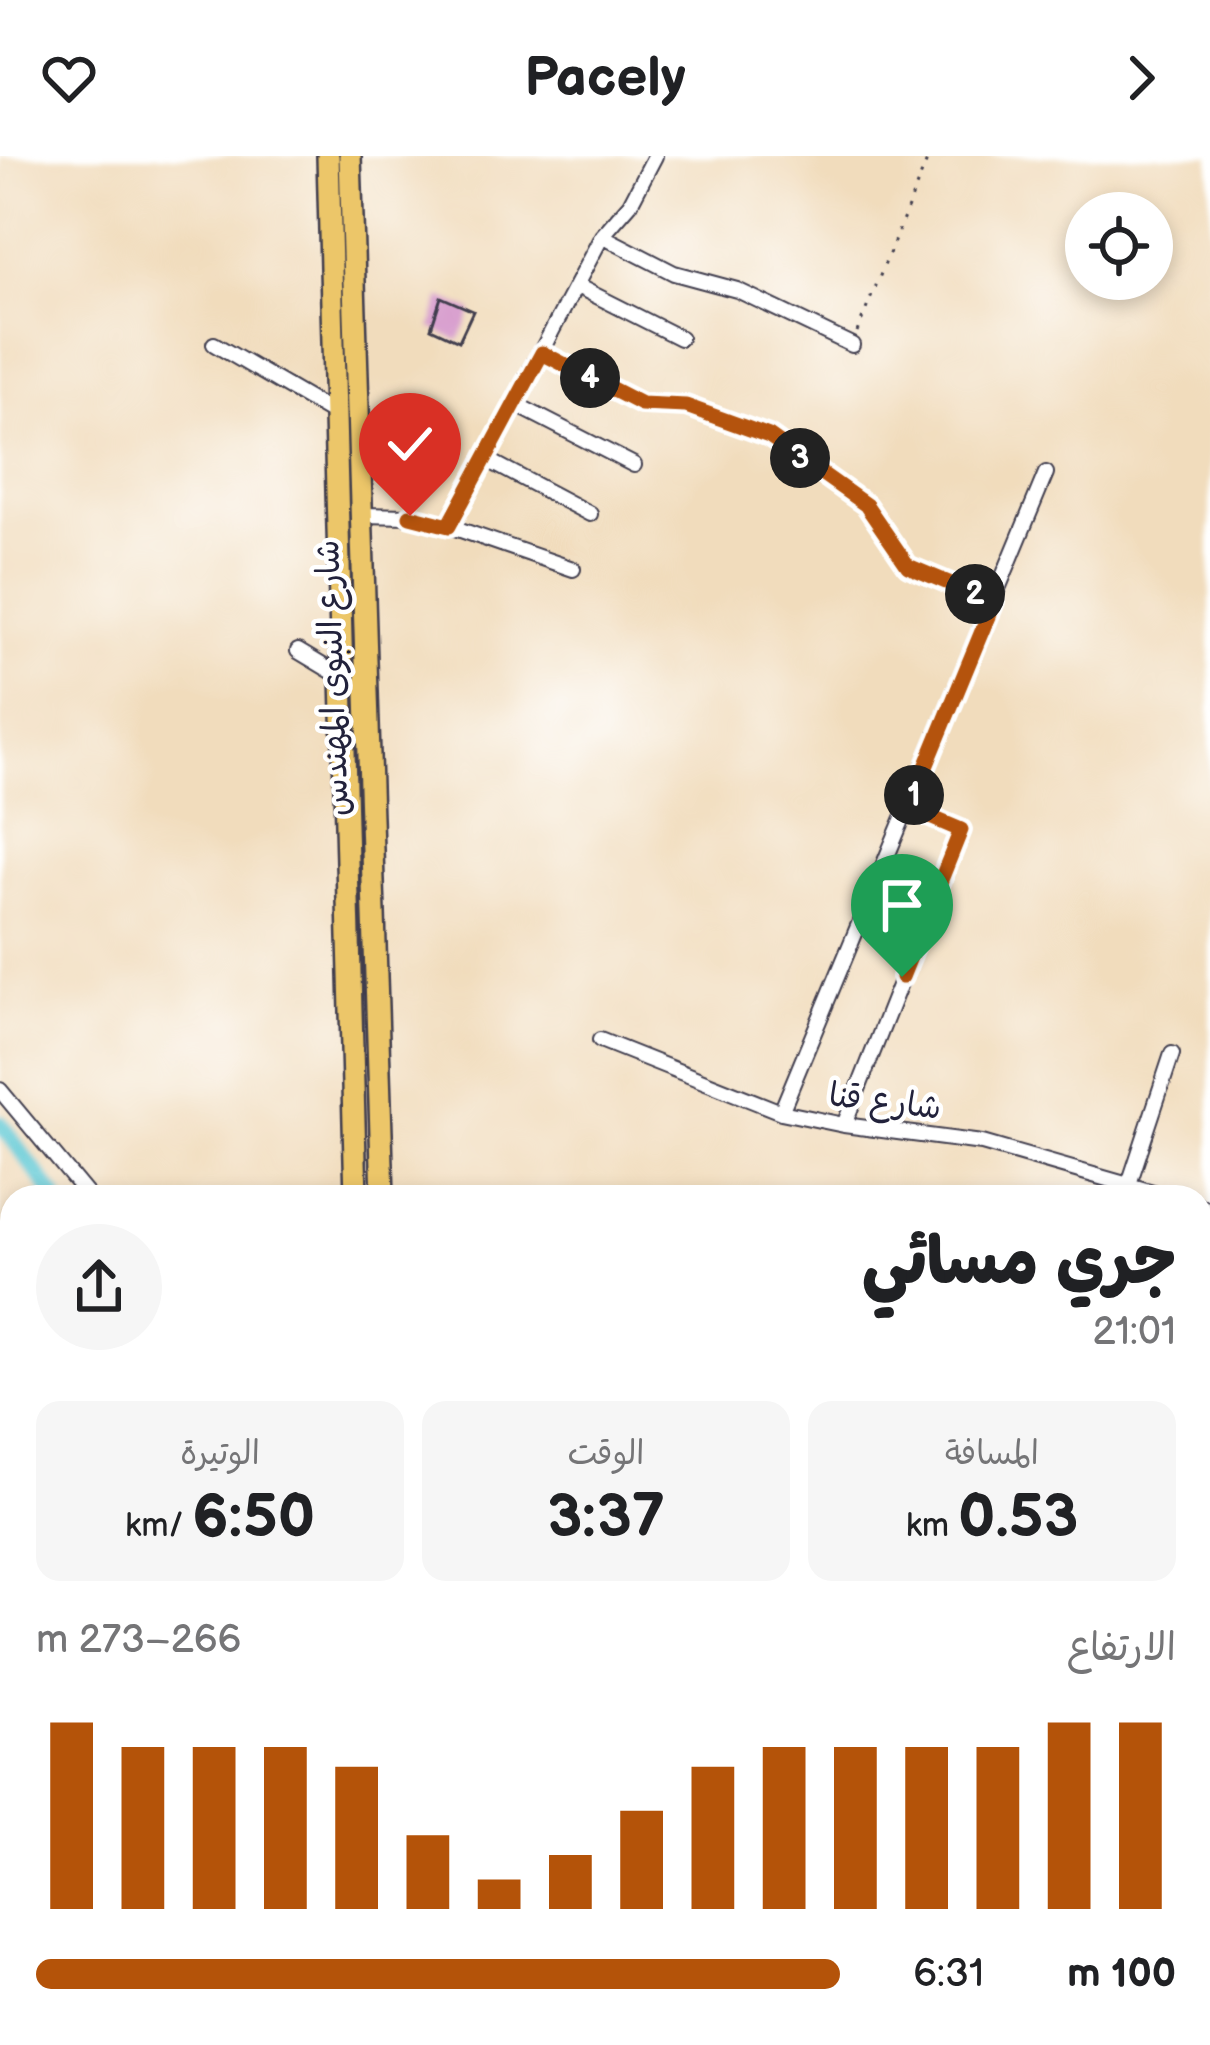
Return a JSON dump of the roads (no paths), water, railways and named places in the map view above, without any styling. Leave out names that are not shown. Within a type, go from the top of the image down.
[{"type":"main road","name":"شارع النبوى المهندس","points":[[328,156],[356,1185]]},
{"type":"main road","name":"شارع النبوى المهندس","points":[[350,156],[383,1185]]},
{"type":"main road","points":[[354,1103],[380,1102]]},
{"type":"main road","points":[[355,1146],[368,1141],[381,1145]]},
{"type":"street","points":[[449,526],[602,236],[631,204],[655,156]]},
{"type":"street","points":[[602,236],[674,273],[737,290],[852,345]]},
{"type":"street","points":[[577,286],[680,338]]},
{"type":"street","points":[[214,344],[334,414]]},
{"type":"street","points":[[542,353],[641,404],[686,406],[769,436],[866,505],[908,566],[994,602]]},
{"type":"street","points":[[515,404],[634,465]]},
{"type":"street","points":[[486,459],[590,514]]},
{"type":"street","points":[[781,1112],[1046,473]]},
{"type":"street","points":[[361,515],[410,516],[572,569]]},
{"type":"street","points":[[298,651],[343,678]]},
{"type":"street","points":[[844,1125],[961,830],[909,808]]},
{"type":"street","name":"شارع قنا","points":[[600,1040],[781,1112],[972,1141],[1132,1185]]},
{"type":"street","points":[[1129,1184],[1172,1054]]},
{"type":"street","points":[[0,1090],[79,1185]]},
{"type":"waterway","points":[[0,1123],[46,1185]]}]
